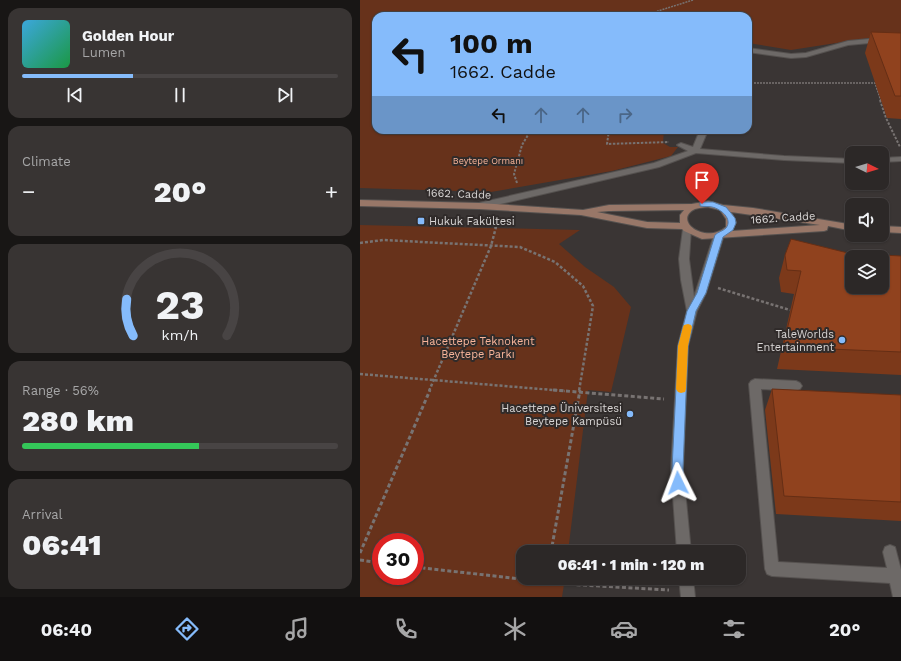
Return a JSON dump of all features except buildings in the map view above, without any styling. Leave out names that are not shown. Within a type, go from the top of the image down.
[{"type":"street","points":[[752,51],[791,56],[806,55],[848,43],[901,38]]},
{"type":"street","points":[[479,206],[656,165],[695,151],[702,134]]},
{"type":"street","points":[[678,143],[695,151],[784,158],[845,161]]},
{"type":"street","points":[[889,160],[901,159]]},
{"type":"street","name":"1662. Cadde","points":[[360,203],[479,206],[581,212],[647,225],[686,227],[702,236],[845,227]]},
{"type":"street","name":"1662. Cadde","points":[[581,212],[609,208],[692,207],[708,204],[723,208],[753,211],[845,226]]},
{"type":"street","points":[[692,207],[684,215],[683,220],[686,227],[684,241],[687,291],[692,311]]},
{"type":"street","points":[[683,545],[677,469],[683,346],[692,311],[701,293],[719,235],[726,232],[732,223],[732,218],[723,208]]},
{"type":"street","points":[[889,229],[901,230]]},
{"type":"street","points":[[796,386],[755,384],[772,569],[896,576]]},
{"type":"street","points":[[890,552],[900,597]]},
{"type":"path","points":[[656,12],[693,0]]},
{"type":"path","points":[[752,83],[875,83],[886,118],[901,147]]},
{"type":"path","points":[[523,196],[514,174],[522,144],[528,134]]},
{"type":"path","points":[[608,134],[607,144],[678,143]]},
{"type":"path","points":[[360,553],[491,246],[496,226]]},
{"type":"path","points":[[360,243],[383,240],[520,247],[556,262],[583,286],[593,306],[580,392],[552,545]]},
{"type":"path","points":[[714,287],[790,310]]},
{"type":"path","points":[[360,374],[681,401]]},
{"type":"path","points":[[360,560],[372,562]]},
{"type":"path","points":[[424,568],[516,577]]},
{"type":"path","points":[[624,585],[687,589]]},
{"type":"green space","name":"Beytepe Ormanı","points":[[360,0],[901,0],[901,33],[791,50],[752,44],[752,12],[372,12],[372,134],[664,134],[663,143],[670,147],[678,147],[671,156],[612,171],[491,192],[360,188]]},
{"type":"green space","name":"Hacettepe Teknokent Beytepe Parkı","points":[[360,225],[580,230],[559,244],[585,267],[614,287],[631,307],[611,392],[588,390],[569,545],[516,545],[516,585],[564,585],[562,597],[360,597]]},
{"type":"slow traffic","points":[[681,389],[683,346],[688,327]]},
{"type":"place","name":"Hukuk Fakültesi","points":[[421,221]]},
{"type":"place","name":"TaleWorlds Entertainment","points":[[842,340]]},
{"type":"place","name":"Hacettepe Üniversitesi Beytepe Kampüsü","points":[[630,414]]},
{"type":"route","points":[[678,483],[677,469],[683,346],[692,311],[701,293],[719,235],[726,232],[732,223],[732,218],[723,208],[702,204]]}]
